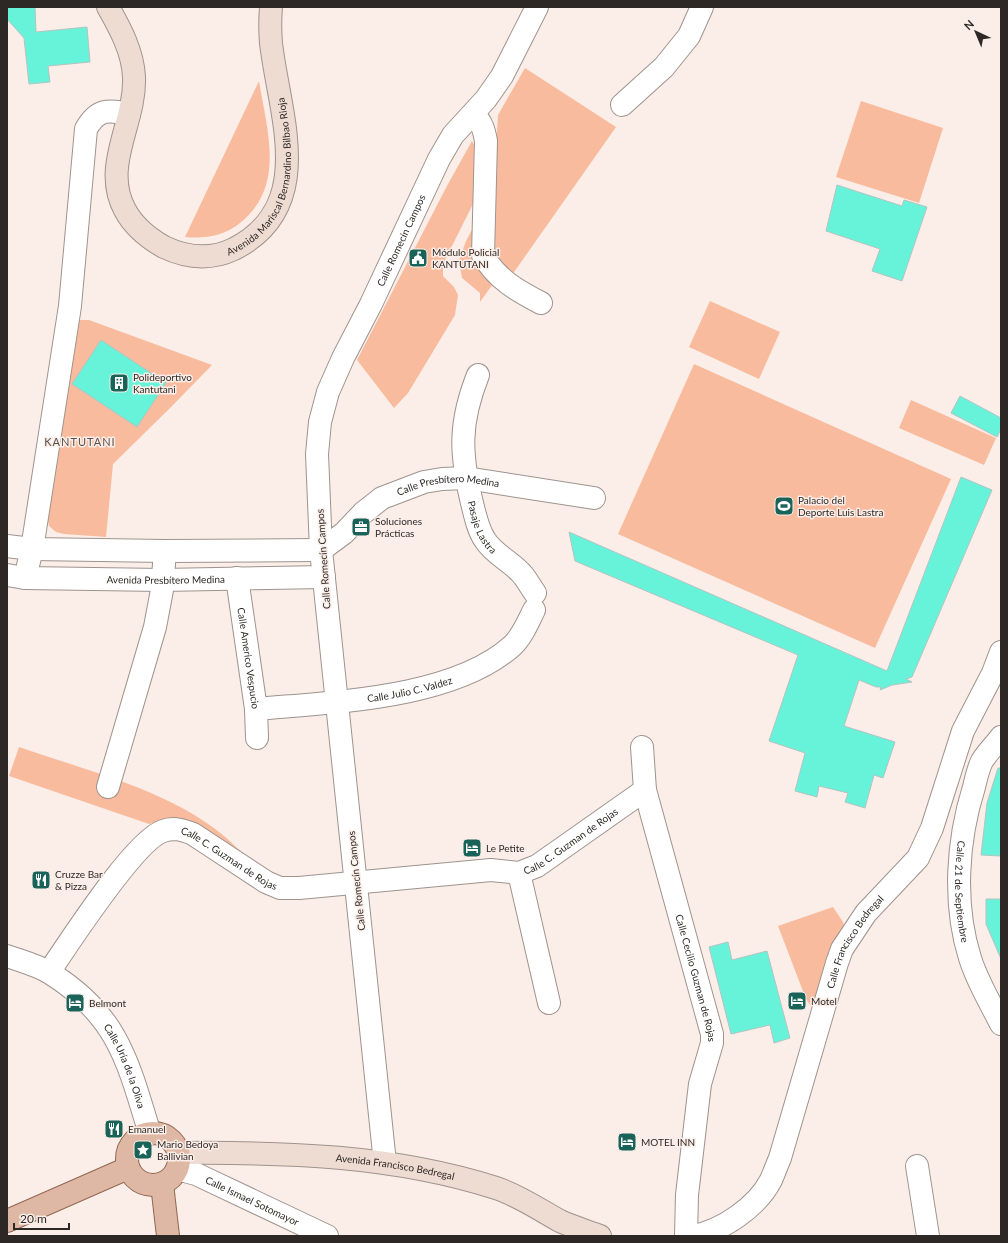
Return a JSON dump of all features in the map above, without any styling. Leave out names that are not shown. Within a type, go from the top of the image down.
[{"type":"main road","name":"Avenida Mariscal Bernardino Bilbao Rioja","points":[[108,7],[120,27],[130,58],[134,77],[133,99],[118,155],[116,180],[119,200],[128,216],[141,231],[169,249],[181,254],[196,257],[224,254],[253,238],[274,212],[282,194],[288,162],[282,102],[271,43],[271,7]]},
{"type":"main road","points":[[168,1236],[172,1168],[175,1146],[164,1136],[150,1134],[136,1140],[130,1146],[127,1153],[128,1168],[138,1181],[146,1184],[172,1168]]},
{"type":"main road","name":"Avenida Francisco Bedregal","points":[[172,1168],[264,1153],[330,1156],[385,1163],[431,1171],[498,1188],[562,1222],[600,1236]]},
{"type":"main road","points":[[7,1221],[128,1168]]},
{"type":"street","name":"Calle Romecín Campos","points":[[385,1163],[321,550],[317,454],[320,422],[328,392],[343,358],[371,304],[439,158],[453,135],[486,99],[502,76],[537,7]]},
{"type":"street","points":[[622,105],[664,68],[689,36],[702,7]]},
{"type":"street","points":[[16,577],[32,549],[70,306],[86,129],[92,118],[100,113],[110,110],[129,114]]},
{"type":"street","points":[[473,114],[479,120],[486,141],[483,255],[489,266],[512,288],[541,303]]},
{"type":"street","name":"Pasaje Lastra","points":[[478,375],[466,408],[463,428],[462,450],[466,478],[476,517],[485,540],[497,554],[520,571],[534,602]]},
{"type":"street","name":"Calle Presbítero Medina","points":[[321,550],[344,533],[382,498],[424,482],[442,479],[466,478],[594,498]]},
{"type":"street","points":[[7,546],[32,549],[165,551],[321,550]]},
{"type":"street","points":[[108,786],[155,627],[160,603],[165,551]]},
{"type":"street","name":"Avenida Presbítero Medina","points":[[16,577],[162,580],[324,577]]},
{"type":"street","name":"Calle Americo Vespucio","points":[[237,578],[256,709],[257,738]]},
{"type":"street","name":"Calle Julio C. Valdez","points":[[256,709],[337,702],[390,694],[432,685],[481,667],[497,658],[513,645],[524,630],[534,602]]},
{"type":"street","name":"Calle Francisco Bedregal","points":[[693,1236],[704,1234],[726,1225],[749,1208],[770,1182],[780,1158],[842,949],[866,913],[918,858],[932,828],[963,731],[997,675],[1001,652]]},
{"type":"street","name":"Calle 21 de Septiembre","points":[[1001,738],[982,762],[973,789],[961,845],[960,871],[960,909],[970,958],[980,983],[1001,1024]]},
{"type":"street","name":"Calle Cecilio Guzman de Rojas","points":[[642,747],[645,790],[712,1034],[712,1043],[700,1084],[687,1195],[686,1236]]},
{"type":"street","name":"Calle C. Guzman de Rojas","points":[[49,972],[112,883],[141,848],[153,836],[162,831],[181,829],[193,834],[266,882],[280,888],[299,888],[491,870],[519,873],[537,866],[645,790]]},
{"type":"street","points":[[519,873],[549,1003]]},
{"type":"street","name":"Calle Uría de la Oliva","points":[[7,956],[49,972],[93,1006],[119,1043],[127,1061],[150,1134]]},
{"type":"street","points":[[917,1166],[928,1236]]},
{"type":"street","name":"Calle Ismael Sotomayor","points":[[172,1168],[196,1174],[327,1236]]},
{"type":"shaded area","points":[[525,68],[616,127],[512,275],[493,261],[490,248],[498,115]]},
{"type":"shaded area","points":[[259,81],[269,138],[270,157],[264,192],[254,208],[240,223],[227,231],[207,237],[185,237]]},
{"type":"shaded area","points":[[861,101],[943,128],[919,203],[836,177]]},
{"type":"shaded area","points":[[472,141],[477,150],[474,202],[443,264],[443,276],[454,287],[458,295],[455,315],[408,393],[394,408],[357,360],[448,184]]},
{"type":"shaded area","points":[[478,218],[495,281],[480,302],[480,293],[462,278],[459,260],[466,241]]},
{"type":"shaded area","points":[[710,301],[780,332],[759,379],[689,347]]},
{"type":"shaded area","points":[[79,320],[89,320],[212,365],[113,464],[106,537],[56,532],[49,526],[47,514],[76,323]]},
{"type":"shaded area","name":"Palacio del Deporte Luis Lastra","points":[[694,364],[951,479],[875,648],[618,534]]},
{"type":"shaded area","points":[[911,400],[996,438],[984,465],[899,428]]},
{"type":"shaded area","points":[[19,747],[108,776],[167,800],[195,815],[220,833],[242,853],[184,823],[168,819],[149,824],[9,776]]},
{"type":"shaded area","points":[[833,907],[843,922],[845,930],[815,1012],[806,999],[778,926]]},
{"type":"building","points":[[7,7],[35,7],[36,32],[87,27],[90,62],[48,66],[50,82],[29,84],[24,38],[7,19]]},
{"type":"building","points":[[837,185],[902,206],[904,200],[927,207],[902,281],[872,271],[880,249],[826,231]]},
{"type":"building","name":"Polideportivo Kantutani","points":[[101,340],[166,383],[137,427],[72,384]]},
{"type":"building","points":[[960,396],[1001,418],[1001,429],[997,437],[951,413]]},
{"type":"building","points":[[961,477],[992,490],[912,677],[906,679],[912,682],[892,685],[880,690],[881,687],[876,687],[859,680],[844,726],[895,742],[883,778],[874,775],[865,808],[845,802],[848,793],[819,786],[817,797],[795,791],[805,753],[769,741],[798,655],[575,561],[569,532],[887,671]]},
{"type":"building","points":[[998,768],[1001,768],[1001,856],[981,855],[987,803]]},
{"type":"building","points":[[986,899],[1001,899],[1001,959],[986,924]]},
{"type":"building","points":[[728,942],[732,960],[767,951],[790,1038],[774,1043],[770,1025],[731,1034],[709,947]]},
{"type":"place","name":"Módulo Policial KANTUTANI","points":[[418,258]]},
{"type":"place","name":"Polideportivo Kantutani","points":[[119,383]]},
{"type":"place","name":"Palacio del Deporte Luis Lastra","points":[[784,506]]},
{"type":"place","name":"Soluciones Prácticas","points":[[361,527]]},
{"type":"place","name":"Le Petite","points":[[472,848]]},
{"type":"place","name":"Cruzze Bar & Pizza","points":[[41,880]]},
{"type":"place","name":"Motel","points":[[797,1001]]},
{"type":"place","name":"Belmont","points":[[75,1003]]},
{"type":"place","name":"Emanuel","points":[[114,1129]]},
{"type":"place","name":"MOTEL INN","points":[[627,1142]]},
{"type":"place","name":"Mario Bedoya Ballivian","points":[[143,1150]]},
{"type":"district","name":"KANTUTANI","points":[[80,442]]}]
